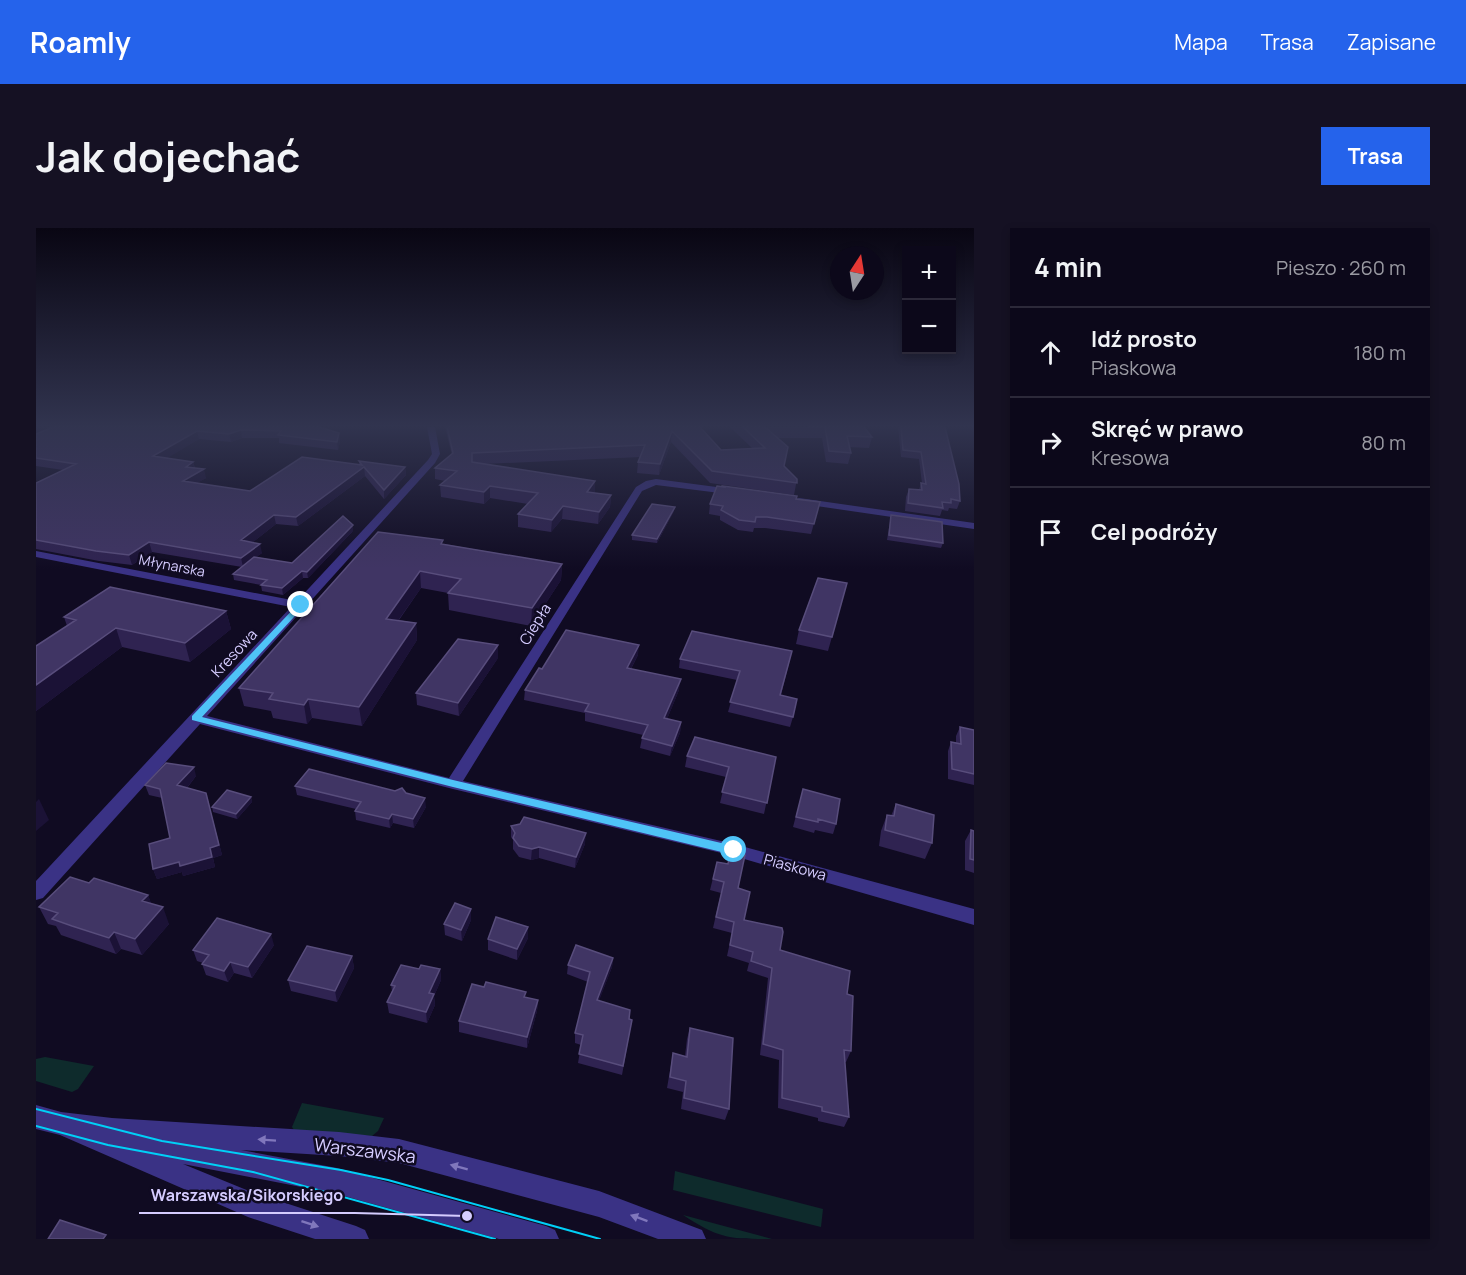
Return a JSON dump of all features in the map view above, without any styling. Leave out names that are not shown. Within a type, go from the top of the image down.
[{"type":"street","name":"Kresowa","points":[[36,893],[420,474]]},
{"type":"street","name":"Ciepła","points":[[453,784],[623,517],[639,488],[645,483],[664,482],[744,494]]},
{"type":"street","points":[[790,500],[974,526]]},
{"type":"street","name":"Młynarska","points":[[36,554],[301,605]]},
{"type":"street","name":"Piaskowa","points":[[196,718],[453,784],[734,850],[974,917]]},
{"type":"street","name":"Warszawska","points":[[36,1117],[62,1124],[248,1204],[356,1239]]},
{"type":"street","points":[[62,1124],[159,1148],[253,1163],[337,1181],[546,1239]]},
{"type":"street","name":"Warszawska","points":[[62,1124],[112,1130],[339,1144],[399,1151],[599,1204],[693,1239]]},
{"type":"green space","points":[[45,1057],[94,1066],[78,1089],[72,1092],[36,1081],[36,1059]]},
{"type":"green space","points":[[302,1103],[384,1118],[378,1131],[372,1136],[294,1130],[292,1127]]},
{"type":"green space","points":[[675,1171],[823,1209],[821,1227],[673,1190]]},
{"type":"green space","points":[[683,1215],[772,1239],[725,1236],[706,1229]]},
{"type":"building","points":[[55,474],[195,474],[183,481],[250,491],[276,474],[354,474],[296,517],[274,515],[241,540],[260,544],[241,558],[149,542],[129,555],[36,540],[36,483]]},
{"type":"building","points":[[370,474],[398,474],[384,490]]},
{"type":"building","points":[[453,474],[551,474],[595,481],[587,492],[611,495],[599,512],[563,506],[552,520],[518,514],[538,493],[490,486],[484,492],[440,485]]},
{"type":"building","points":[[735,474],[792,474],[797,479],[797,483]]},
{"type":"building","points":[[924,474],[957,474],[960,501],[951,499],[951,503],[942,502],[943,508],[908,503],[909,489],[922,490],[921,483],[926,484]]},
{"type":"building","points":[[717,486],[797,496],[796,499],[820,502],[814,524],[767,517],[756,517],[755,522],[739,520],[721,510],[723,506],[710,504]]},
{"type":"building","points":[[652,504],[675,507],[657,539],[632,535]]},
{"type":"building","points":[[891,515],[942,522],[943,543],[889,535]]},
{"type":"building","points":[[343,516],[353,525],[307,572],[302,571],[282,588],[261,585],[267,580],[233,574],[254,557],[292,563]]},
{"type":"building","points":[[378,532],[443,540],[441,544],[562,564],[532,608],[448,593],[461,579],[420,571],[386,619],[416,623],[359,707],[308,699],[304,705],[269,699],[273,693],[239,688]]},
{"type":"building","points":[[818,578],[847,583],[832,637],[799,630]]},
{"type":"building","points":[[110,587],[226,611],[185,643],[116,628],[36,685],[36,646],[76,620],[64,617]]},
{"type":"building","points":[[566,630],[639,645],[627,668],[681,679],[664,718],[681,722],[672,746],[642,738],[648,725],[585,711],[589,704],[525,690],[539,668],[542,669]]},
{"type":"building","points":[[692,631],[792,651],[780,695],[797,699],[793,717],[730,702],[740,671],[680,659]]},
{"type":"building","points":[[458,639],[498,645],[458,703],[416,693]]},
{"type":"building","points":[[960,727],[974,730],[974,774],[952,769],[951,742],[961,744]]},
{"type":"building","points":[[695,737],[776,757],[767,803],[722,792],[729,767],[687,756]]},
{"type":"building","points":[[166,763],[194,767],[177,785],[206,793],[219,845],[210,848],[212,857],[180,866],[179,862],[153,869],[149,844],[170,838],[160,789],[145,785]]},
{"type":"building","points":[[309,769],[395,791],[402,788],[406,793],[425,798],[413,819],[392,814],[389,819],[355,811],[361,802],[295,786]]},
{"type":"building","points":[[803,789],[840,799],[836,824],[818,819],[818,822],[796,817]]},
{"type":"building","points":[[227,790],[251,797],[236,814],[212,807]]},
{"type":"building","points":[[896,804],[934,815],[932,843],[885,830],[887,815],[894,816]]},
{"type":"building","points":[[524,817],[586,833],[576,857],[539,847],[532,849],[519,846],[513,838],[515,833],[511,826],[520,824]]},
{"type":"building","points":[[971,830],[974,831],[974,860],[970,859]]},
{"type":"building","points":[[730,852],[745,855],[738,888],[750,892],[744,920],[782,928],[780,950],[850,971],[847,994],[853,996],[851,1051],[844,1050],[849,1117],[822,1111],[822,1107],[782,1098],[783,1050],[763,1044],[772,968],[751,961],[753,952],[730,945],[734,922],[716,917],[724,882],[713,879],[717,862],[728,864]]},
{"type":"building","points":[[70,877],[89,883],[94,878],[148,895],[142,901],[163,907],[135,939],[114,932],[109,938],[52,919],[58,913],[39,907]]},
{"type":"building","points":[[455,903],[471,909],[461,930],[444,924]]},
{"type":"building","points":[[496,917],[528,927],[517,949],[488,939]]},
{"type":"building","points":[[217,918],[271,934],[248,967],[230,962],[224,971],[202,964],[209,955],[193,950]]},
{"type":"building","points":[[576,945],[613,958],[597,1000],[630,1010],[629,1019],[632,1020],[623,1066],[579,1054],[583,1035],[575,1033],[590,972],[568,965]]},
{"type":"building","points":[[307,946],[352,956],[335,991],[288,980]]},
{"type":"building","points":[[401,965],[419,969],[421,965],[440,969],[429,993],[434,994],[426,1012],[387,1002],[395,986],[391,985]]},
{"type":"building","points":[[486,982],[526,992],[524,997],[538,1000],[527,1037],[459,1021],[472,984],[484,987]]},
{"type":"building","points":[[690,1028],[733,1038],[729,1109],[684,1098],[686,1081],[670,1077],[673,1053],[687,1057]]},
{"type":"building","points":[[60,1220],[106,1235],[103,1239],[48,1239]]},
{"type":"tram line","points":[[36,1109],[162,1141],[341,1170],[388,1180],[600,1239]]},
{"type":"tram line","points":[[36,1126],[108,1145],[253,1172],[495,1239]]},
{"type":"place","name":"Warszawska/Sikorskiego","points":[[467,1216]]},
{"type":"route","points":[[301,605],[196,718],[453,784],[734,850]]}]
